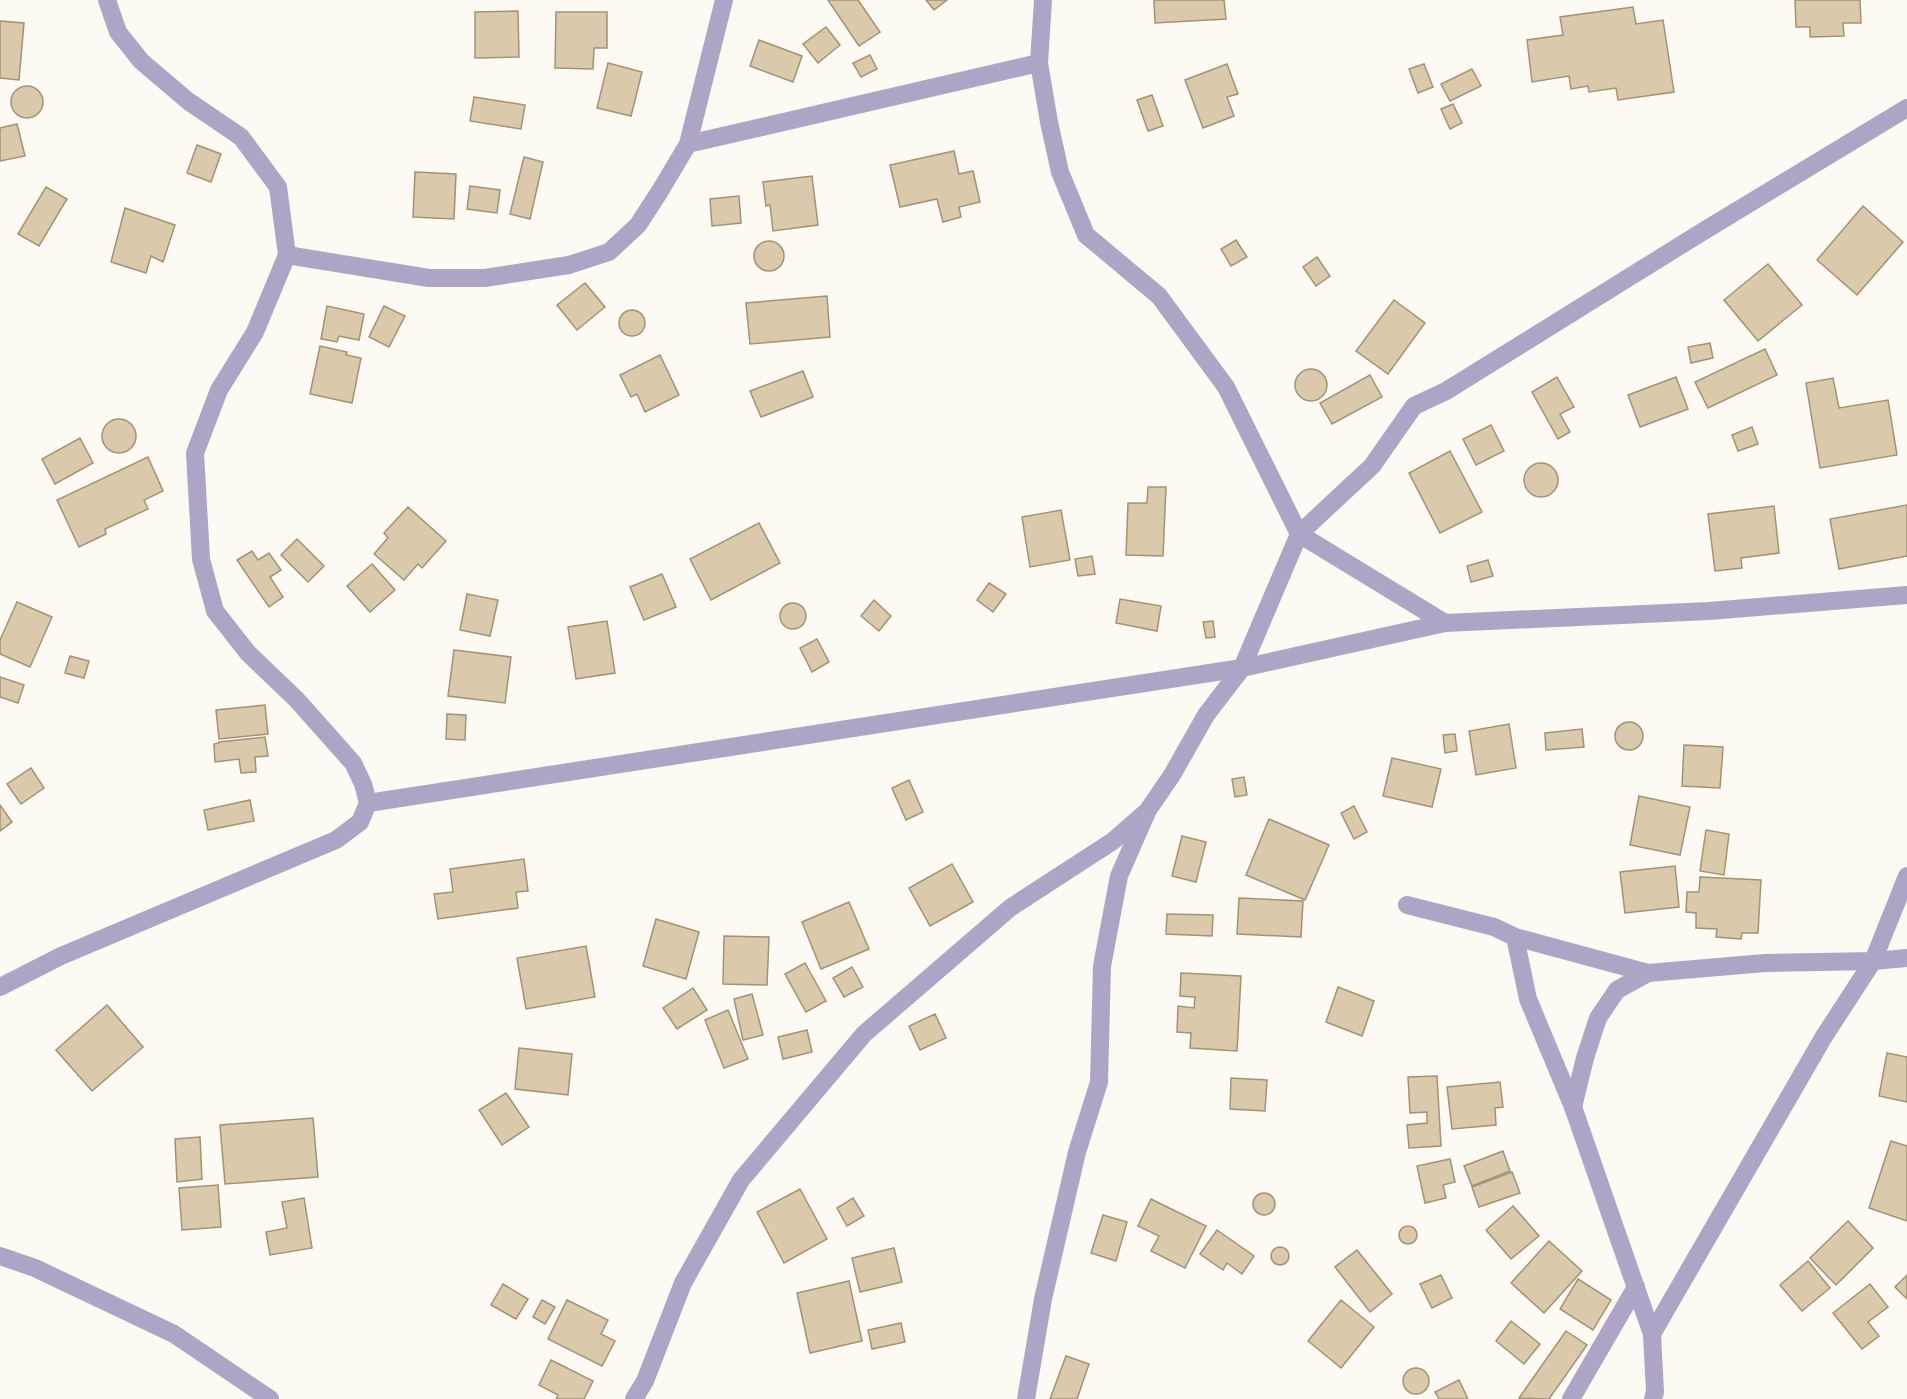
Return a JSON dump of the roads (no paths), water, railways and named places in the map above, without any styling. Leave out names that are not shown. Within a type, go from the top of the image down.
[{"type":"street","points":[[0,987],[61,956],[336,840],[360,822],[368,803],[363,784],[353,763],[297,700],[248,653],[215,611],[201,559],[195,453],[219,390],[255,332],[287,255],[278,187],[241,137],[188,101],[141,61],[118,32],[107,0]]},
{"type":"street","points":[[287,255],[429,278],[485,278],[569,265],[609,252],[638,225],[688,144],[724,0]]},
{"type":"street","points":[[1043,0],[1039,63],[1049,122],[1060,172],[1086,235],[1159,296],[1226,387],[1299,534],[1445,623]]},
{"type":"street","points":[[688,144],[1039,63]]},
{"type":"street","points":[[1026,1399],[1042,1299],[1077,1152],[1099,1082],[1102,966],[1119,876],[1148,810],[1172,776],[1206,715],[1242,668],[1299,534],[1372,466],[1414,406],[1446,392],[1712,225],[1907,108]]},
{"type":"street","points":[[368,803],[1242,668],[1445,623],[1709,611],[1907,595]]},
{"type":"street","points":[[634,1399],[645,1381],[683,1283],[741,1180],[864,1034],[1010,908],[1113,841],[1148,810]]},
{"type":"street","points":[[1652,1334],[1823,1038],[1873,962],[1907,876]]},
{"type":"street","points":[[1407,905],[1494,927],[1515,937],[1648,973],[1765,963],[1873,962],[1907,958]]},
{"type":"street","points":[[1515,937],[1528,999],[1573,1107],[1652,1334],[1653,1399]]},
{"type":"street","points":[[1573,1107],[1598,1018],[1617,990],[1648,973]]},
{"type":"street","points":[[0,1256],[35,1268],[174,1334],[270,1399]]},
{"type":"street","points":[[1571,1399],[1636,1287]]}]
